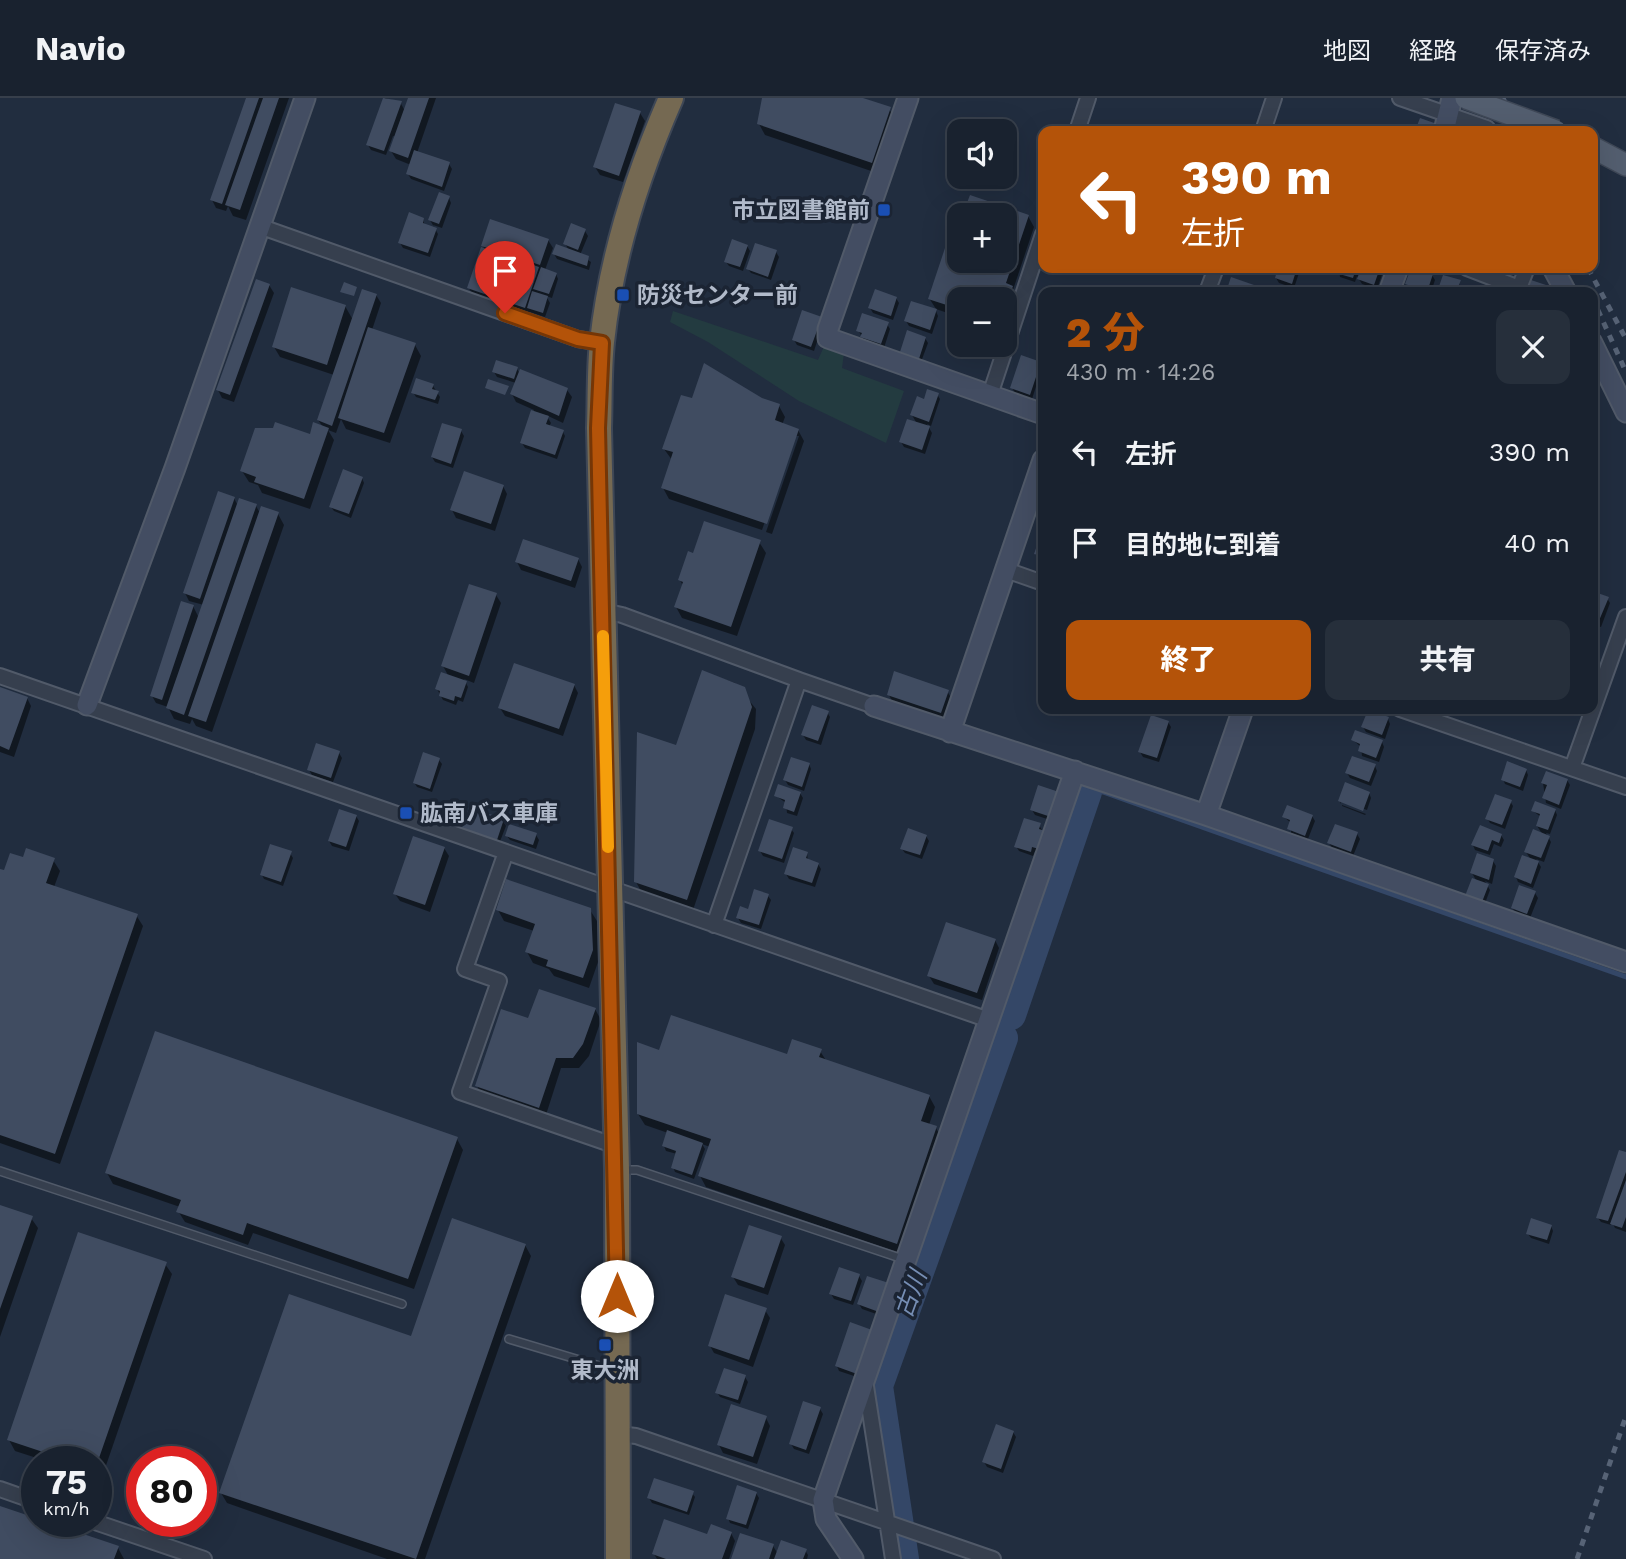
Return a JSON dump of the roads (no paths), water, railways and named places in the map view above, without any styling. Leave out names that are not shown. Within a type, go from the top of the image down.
[{"type":"highway","points":[[618,1559],[616,1158],[598,428],[602,343],[614,267],[631,199],[664,100]]},
{"type":"main road","points":[[1466,98],[1542,126]]},
{"type":"main road","points":[[1598,150],[1626,165]]},
{"type":"street","points":[[87,705],[175,468],[305,98]]},
{"type":"street","points":[[908,98],[828,330],[828,338],[1038,412]]},
{"type":"street","points":[[1079,126],[1088,98]]},
{"type":"street","points":[[1265,126],[1274,98]]},
{"type":"street","points":[[1400,98],[1482,126]]},
{"type":"street","points":[[259,226],[578,339],[602,343]]},
{"type":"street","points":[[990,395],[1038,249]]},
{"type":"street","points":[[1480,273],[1516,287]]},
{"type":"street","points":[[1598,355],[1626,412]]},
{"type":"street","points":[[950,732],[1038,475]]},
{"type":"street","points":[[1006,570],[1038,581]]},
{"type":"street","points":[[603,611],[622,615],[950,732],[1206,815],[1626,962]]},
{"type":"street","points":[[1598,695],[1626,617]]},
{"type":"street","points":[[0,676],[989,1020]]},
{"type":"street","points":[[713,925],[799,680]]},
{"type":"street","points":[[1206,815],[1241,714]]},
{"type":"street","points":[[1426,714],[1626,787]]},
{"type":"street","points":[[1572,768],[1591,714]]},
{"type":"street","points":[[853,1559],[826,1519],[823,1500],[1075,771]]},
{"type":"street","points":[[506,852],[465,969],[499,981],[460,1092],[616,1158]]},
{"type":"street","points":[[865,1378],[893,1559]]},
{"type":"street","points":[[618,1434],[636,1436],[993,1559]]},
{"type":"street","points":[[0,1489],[21,1496]]},
{"type":"street","points":[[112,1528],[204,1559]]},
{"type":"lane","points":[[616,1158],[637,1171],[906,1259]]},
{"type":"lane","points":[[0,1171],[402,1304]]},
{"type":"lane","points":[[509,1339],[617,1371]]},
{"type":"waterway","points":[[1087,792],[1103,792],[1626,977]]},
{"type":"waterway","name":"古川","points":[[1011,1015],[1087,792]]},
{"type":"waterway","name":"古川","points":[[904,1559],[878,1386],[1003,1038]]},
{"type":"railway","points":[[1503,98],[1516,126]]},
{"type":"railway","points":[[1591,273],[1626,339]]},
{"type":"railway","points":[[1598,310],[1626,372]]},
{"type":"railway","points":[[1577,1559],[1626,1416]]},
{"type":"place","name":"市立図書館前","points":[[884,210]]},
{"type":"place","name":"防災センター前","points":[[623,295]]},
{"type":"place","name":"肱南バス車庫","points":[[406,813]]},
{"type":"place","name":"東大洲","points":[[605,1345]]}]
